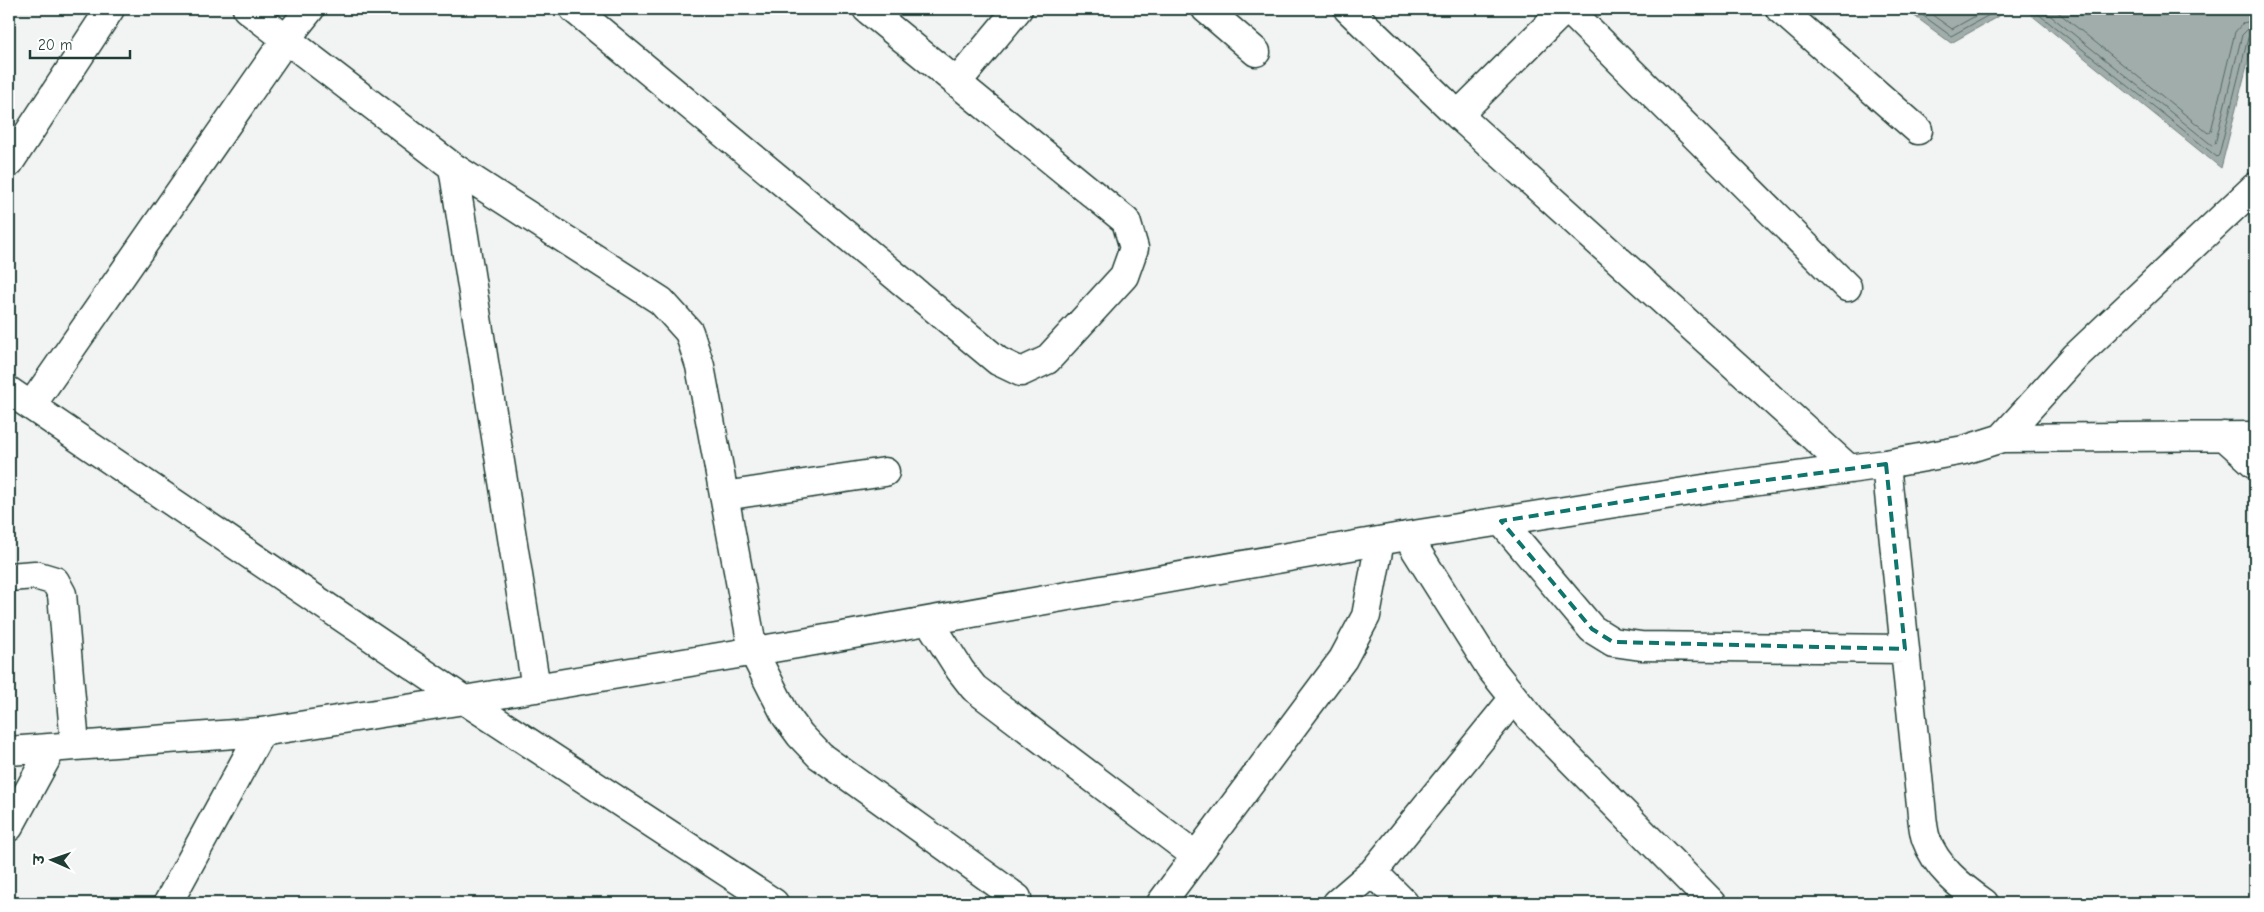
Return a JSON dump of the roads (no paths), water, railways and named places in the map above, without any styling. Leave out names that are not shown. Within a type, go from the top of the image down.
[{"type":"street","points":[[9,163],[110,9]]},
{"type":"street","points":[[247,9],[452,167],[661,301],[689,332],[700,366],[753,652],[786,716],[800,735],[820,756],[1017,898]]},
{"type":"street","points":[[31,406],[286,39],[310,9]]},
{"type":"street","points":[[574,9],[998,361],[1021,372],[1047,360],[1124,276],[1134,248],[1126,221],[867,9]]},
{"type":"street","points":[[958,82],[1018,9]]},
{"type":"street","points":[[1206,9],[1256,52]]},
{"type":"street","points":[[1348,9],[1458,115],[1849,469]]},
{"type":"street","points":[[1458,115],[1566,9],[1847,287]]},
{"type":"street","points":[[1780,9],[1918,130]]},
{"type":"street","points":[[452,167],[536,688]]},
{"type":"street","points":[[2002,438],[2076,356],[2255,187]]},
{"type":"street","points":[[9,391],[464,700],[774,903]]},
{"type":"street","points":[[2224,436],[2255,464]]},
{"type":"street","points":[[9,751],[261,732],[753,652],[1407,536],[1722,486],[1886,464],[1964,450],[2002,438],[2255,436]]},
{"type":"street","points":[[1886,464],[1926,839],[1946,870],[1961,887],[1984,903]]},
{"type":"street","points":[[724,496],[885,472]]},
{"type":"street","points":[[1501,521],[1592,629],[1613,642],[1641,646],[1905,649]]},
{"type":"street","points":[[1407,536],[1491,670],[1514,698],[1566,755],[1712,903]]},
{"type":"street","points":[[1160,903],[1343,659],[1366,616],[1380,541]]},
{"type":"street","points":[[9,577],[35,575],[55,581],[62,594],[64,746],[9,827]]},
{"type":"street","points":[[930,621],[960,670],[974,688],[1196,856]]},
{"type":"street","points":[[1337,903],[1373,872],[1514,698]]},
{"type":"street","points":[[168,903],[261,732]]},
{"type":"street","points":[[1373,872],[1404,903]]},
{"type":"water","points":[[1905,9],[2011,9],[1951,43]]},
{"type":"water","points":[[2024,9],[2255,9],[2255,34],[2221,168]]}]
